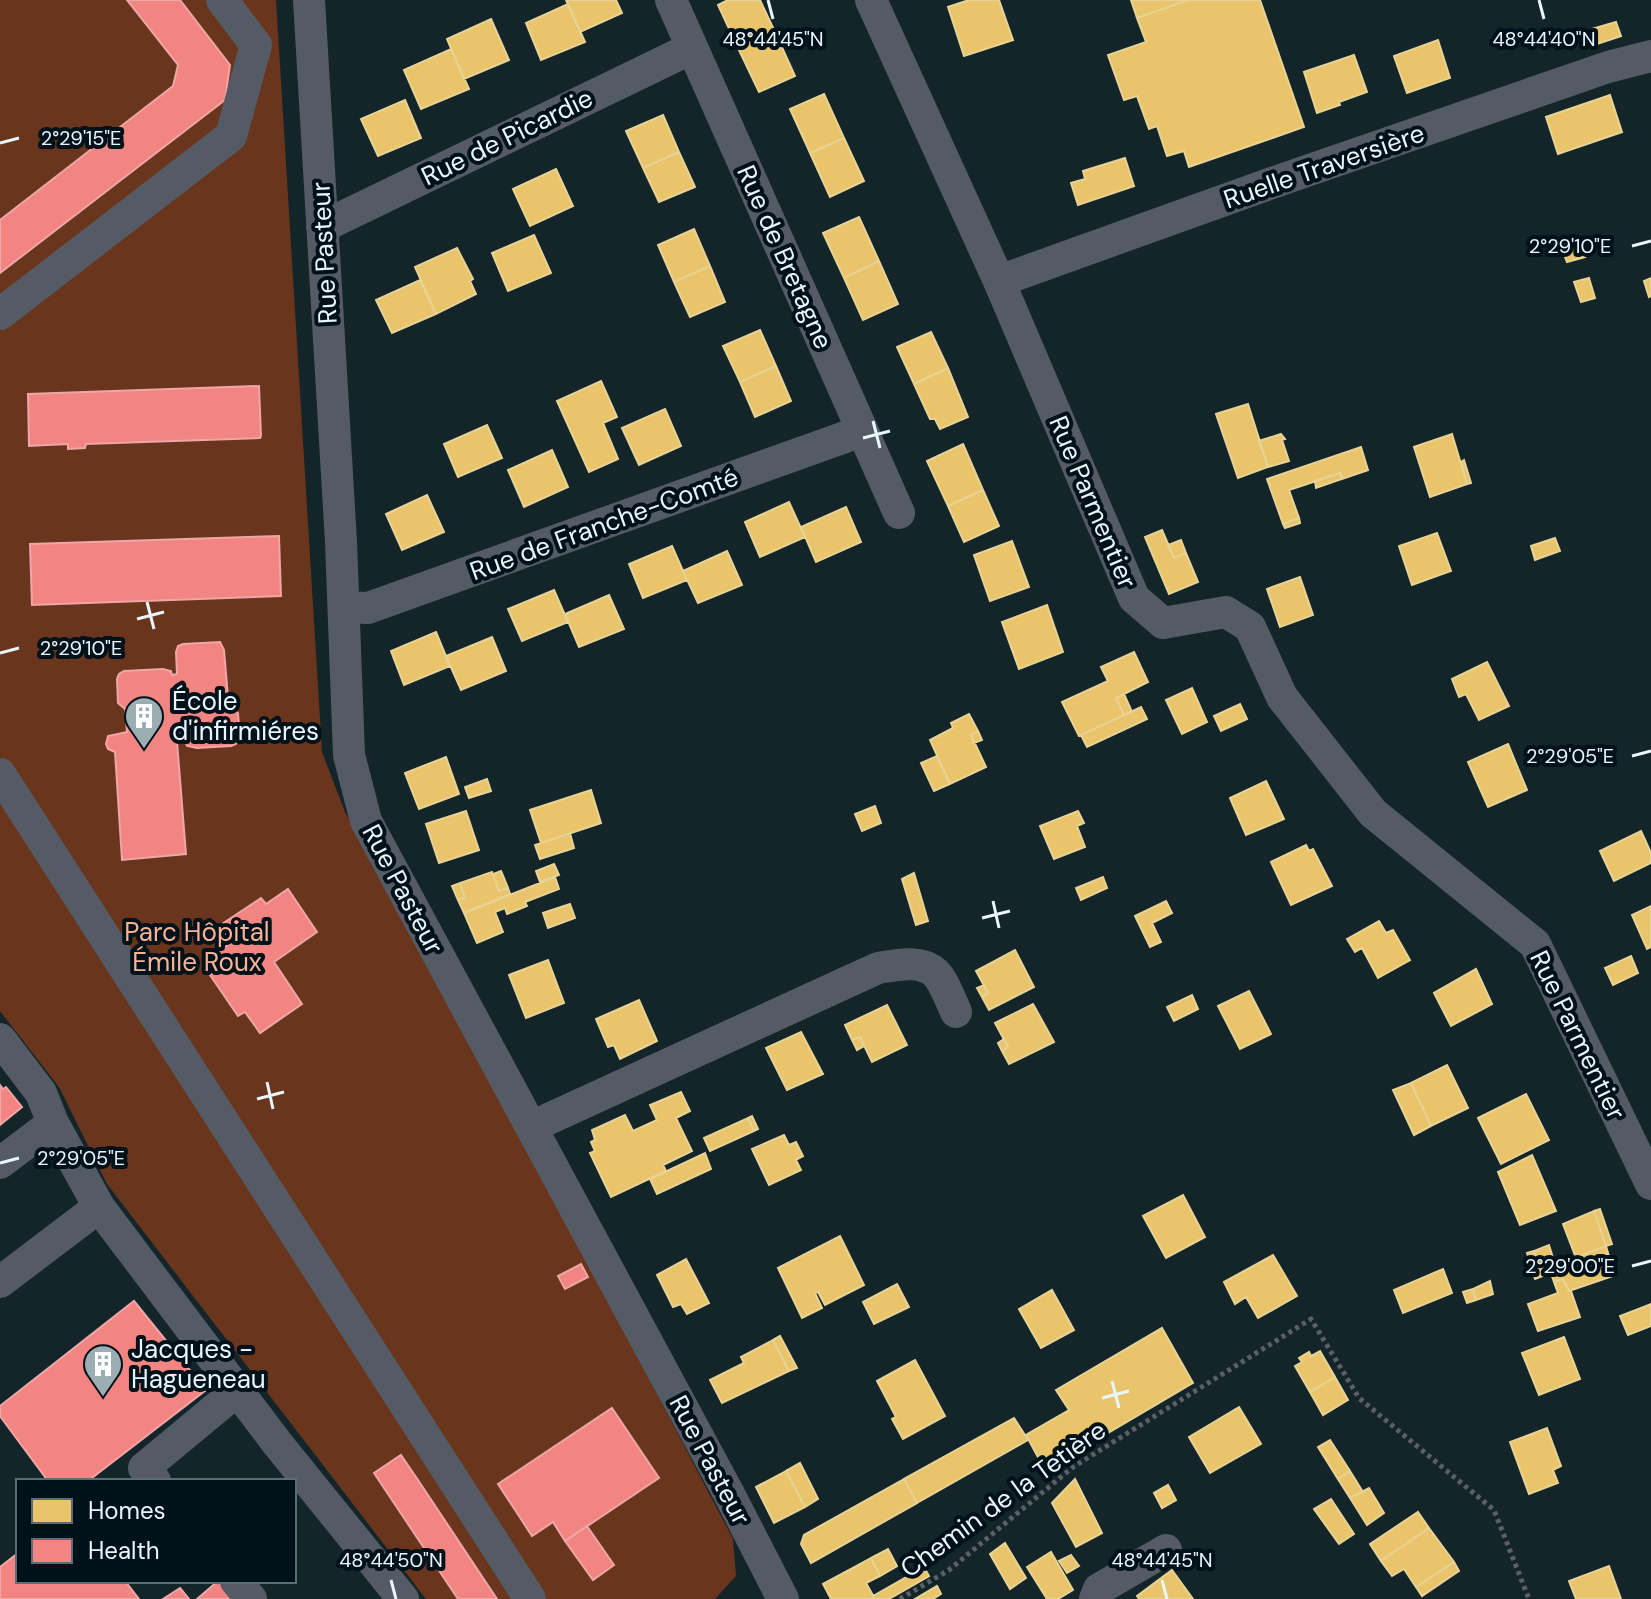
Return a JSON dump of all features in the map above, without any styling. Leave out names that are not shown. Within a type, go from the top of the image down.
[{"type":"street","points":[[0,314],[231,136],[256,45],[222,0]]},
{"type":"street","name":"Rue Pasteur","points":[[309,0],[344,607],[349,755],[366,821],[531,1127],[774,1596]]},
{"type":"street","name":"Rue de Bretagne","points":[[671,0],[899,513]]},
{"type":"street","name":"Rue Parmentier","points":[[871,0],[999,281],[1134,598],[1163,623],[1226,612],[1250,627],[1282,697],[1373,813],[1535,944],[1651,1184]]},
{"type":"street","name":"Rue de Picardie","points":[[322,227],[692,48]]},
{"type":"street","name":"Ruelle Traversière","points":[[999,281],[1593,72],[1651,56]]},
{"type":"street","name":"Rue de Franche-Comté","points":[[344,607],[368,608],[862,431]]},
{"type":"street","points":[[0,774],[530,1599]]},
{"type":"street","points":[[531,1127],[878,968],[904,964],[926,967],[938,975],[956,1012]]},
{"type":"street","points":[[0,1039],[41,1093],[53,1123],[99,1207],[277,1443],[403,1599]]},
{"type":"street","points":[[0,1163],[53,1123]]},
{"type":"street","points":[[0,1282],[99,1207]]},
{"type":"street","points":[[153,1479],[144,1468],[238,1390]]},
{"type":"street","points":[[1095,1599],[1099,1589],[1166,1550]]},
{"type":"street","points":[[238,1583],[251,1599]]},
{"type":"path","name":"Chemin de la Tetière","points":[[900,1599],[949,1570],[1073,1467],[1311,1319],[1359,1398],[1494,1510],[1529,1599]]},
{"type":"green space","name":"Parc Hôpital Émile Roux","points":[[0,0],[276,0],[322,752],[345,812],[538,1167],[733,1539],[736,1576],[715,1599],[426,1599],[107,1184],[59,1087],[0,1011]]},
{"type":"building: Homes","points":[[566,0],[616,0],[622,13],[580,32]]},
{"type":"building: Homes","points":[[728,0],[760,0],[775,32],[738,48],[718,5]]},
{"type":"building: Homes","points":[[969,0],[999,0],[1013,40],[964,56],[948,7]]},
{"type":"building: Homes","points":[[1131,0],[1188,0],[1137,18]]},
{"type":"building: Homes","points":[[1188,0],[1260,0],[1304,127],[1189,167],[1184,151],[1167,156],[1157,126],[1149,129],[1137,96],[1124,100],[1108,55],[1146,42],[1137,18]]},
{"type":"building: Homes","points":[[568,4],[585,42],[541,60],[526,23]]},
{"type":"building: Homes","points":[[491,19],[509,60],[464,79],[447,39]]},
{"type":"building: Homes","points":[[1616,22],[1621,36],[1597,44],[1592,29]]},
{"type":"building: Homes","points":[[775,32],[795,76],[759,92],[738,48]]},
{"type":"building: Homes","points":[[1438,40],[1450,78],[1407,93],[1394,56]]},
{"type":"building: Homes","points":[[451,49],[469,89],[421,109],[404,70]]},
{"type":"building: Homes","points":[[1354,55],[1367,92],[1317,113],[1304,72]]},
{"type":"building: Homes","points":[[824,94],[844,138],[810,153],[790,109]]},
{"type":"building: Homes","points":[[1610,95],[1622,132],[1558,154],[1546,117]]},
{"type":"building: Homes","points":[[405,100],[421,138],[378,156],[361,119]]},
{"type":"building: Homes","points":[[663,115],[679,152],[643,168],[626,131]]},
{"type":"building: Homes","points":[[844,138],[864,181],[830,197],[810,153]]},
{"type":"building: Homes","points":[[679,152],[695,187],[659,202],[643,168]]},
{"type":"building: Homes","points":[[1125,158],[1134,186],[1078,205],[1071,183],[1085,179],[1083,171]]},
{"type":"building: Homes","points":[[556,169],[573,206],[530,226],[513,189]]},
{"type":"building: Homes","points":[[859,217],[879,261],[844,278],[823,233]]},
{"type":"building: Homes","points":[[694,229],[710,266],[674,282],[658,245]]},
{"type":"building: Homes","points":[[534,235],[551,273],[508,291],[492,253]]},
{"type":"building: Homes","points":[[1580,246],[1585,257],[1567,262],[1563,252]]},
{"type":"building: Homes","points":[[457,248],[473,279],[470,281],[476,294],[436,314],[415,267]]},
{"type":"building: Homes","points":[[879,261],[898,304],[863,320],[844,278]]},
{"type":"building: Homes","points":[[710,266],[725,302],[690,317],[674,282]]},
{"type":"building: Homes","points":[[1589,278],[1595,298],[1581,302],[1574,282]]},
{"type":"building: Homes","points":[[1651,278],[1651,296],[1649,297],[1644,281]]},
{"type":"building: Homes","points":[[420,280],[436,314],[392,333],[376,300]]},
{"type":"building: Homes","points":[[760,330],[776,366],[740,382],[723,346]]},
{"type":"building: Homes","points":[[931,332],[948,368],[914,384],[897,347]]},
{"type":"building: Homes","points":[[776,366],[791,401],[755,417],[740,382]]},
{"type":"building: Homes","points":[[948,368],[968,417],[940,429],[935,419],[930,419],[914,384]]},
{"type":"building: Homes","points":[[601,381],[617,417],[603,423],[618,459],[589,472],[557,401]]},
{"type":"building: Homes","points":[[1248,404],[1268,467],[1238,478],[1216,414]]},
{"type":"building: Homes","points":[[665,409],[681,446],[639,465],[622,428]]},
{"type":"building: Homes","points":[[487,425],[502,458],[458,477],[444,444]]},
{"type":"building: Homes","points":[[1281,434],[1285,439],[1282,440],[1289,461],[1268,467],[1259,441]]},
{"type":"building: Homes","points":[[1452,434],[1467,484],[1430,497],[1414,447]]},
{"type":"building: Homes","points":[[963,444],[983,490],[948,506],[927,461]]},
{"type":"building: Homes","points":[[1361,447],[1368,470],[1342,479],[1340,473],[1289,490],[1299,518],[1283,524],[1267,479]]},
{"type":"building: Homes","points":[[552,450],[568,487],[524,507],[508,470]]},
{"type":"building: Homes","points":[[1464,460],[1471,483],[1467,484],[1461,462]]},
{"type":"building: Homes","points":[[1340,473],[1342,479],[1316,488],[1315,481]]},
{"type":"building: Homes","points":[[983,490],[999,526],[964,542],[948,506]]},
{"type":"building: Homes","points":[[427,495],[444,532],[402,550],[386,514]]},
{"type":"building: Homes","points":[[789,502],[805,537],[760,557],[745,522]]},
{"type":"building: Homes","points":[[846,507],[861,542],[816,562],[801,527]]},
{"type":"building: Homes","points":[[1299,518],[1300,523],[1285,528],[1283,524]]},
{"type":"building: Homes","points":[[1162,530],[1174,558],[1186,553],[1198,582],[1169,594],[1145,537]]},
{"type":"building: Homes","points":[[1437,533],[1451,571],[1412,585],[1399,546]]},
{"type":"building: Homes","points":[[1555,538],[1560,551],[1535,560],[1531,546]]},
{"type":"building: Homes","points":[[1181,540],[1186,553],[1174,558],[1168,545]]},
{"type":"building: Homes","points":[[1012,541],[1029,587],[990,601],[974,555]]},
{"type":"building: Homes","points":[[672,546],[687,580],[643,598],[629,564]]},
{"type":"building: Homes","points":[[727,551],[742,585],[698,603],[683,571]]},
{"type":"building: Homes","points":[[1300,577],[1313,615],[1280,627],[1267,589]]},
{"type":"building: Homes","points":[[554,590],[568,622],[522,641],[508,609]]},
{"type":"building: Homes","points":[[609,595],[624,629],[579,647],[565,614]]},
{"type":"building: Homes","points":[[1047,605],[1063,652],[1019,669],[1002,622]]},
{"type":"building: Homes","points":[[436,632],[450,666],[404,685],[391,651]]},
{"type":"building: Homes","points":[[492,637],[506,671],[461,690],[446,656]]},
{"type":"building: Homes","points":[[1134,652],[1148,682],[1116,698],[1124,715],[1079,736],[1062,702],[1108,681],[1101,667]]},
{"type":"building: Homes","points":[[1487,662],[1509,706],[1479,720],[1466,694],[1459,697],[1452,679]]},
{"type":"building: Homes","points":[[1192,688],[1207,722],[1182,734],[1166,700]]},
{"type":"building: Homes","points":[[1124,694],[1132,712],[1124,715],[1116,698]]},
{"type":"building: Homes","points":[[1240,704],[1247,719],[1221,731],[1214,716]]},
{"type":"building: Homes","points":[[1141,707],[1147,719],[1087,747],[1081,735]]},
{"type":"building: Homes","points":[[969,714],[978,731],[971,735],[986,767],[950,784],[930,740],[953,728],[951,723]]},
{"type":"building: Homes","points":[[978,731],[982,740],[974,743],[971,735]]},
{"type":"building: Homes","points":[[1508,744],[1527,790],[1488,807],[1468,762]]},
{"type":"building: Homes","points":[[937,756],[950,784],[934,791],[921,763]]},
{"type":"building: Homes","points":[[446,757],[459,794],[419,809],[405,773]]},
{"type":"building: Homes","points":[[487,779],[491,791],[469,798],[465,787]]},
{"type":"building: Homes","points":[[1266,781],[1284,819],[1246,835],[1230,798]]},
{"type":"building: Homes","points":[[591,790],[601,823],[541,843],[530,810]]},
{"type":"building: Homes","points":[[875,806],[881,823],[862,831],[855,814]]},
{"type":"building: Homes","points":[[466,811],[479,850],[439,863],[426,824]]},
{"type":"building: Homes","points":[[1078,811],[1084,823],[1077,826],[1085,847],[1054,859],[1040,826]]},
{"type":"building: Homes","points":[[1641,831],[1651,853],[1651,863],[1614,881],[1600,851]]},
{"type":"building: Homes","points":[[570,833],[574,848],[540,859],[535,845]]},
{"type":"building: Homes","points":[[1306,845],[1309,851],[1313,849],[1332,886],[1291,905],[1271,862]]},
{"type":"building: Homes","points":[[554,864],[559,875],[540,882],[536,871]]},
{"type":"building: Homes","points":[[501,871],[508,888],[499,891],[493,874]]},
{"type":"building: Homes","points":[[492,872],[499,891],[508,888],[510,894],[464,913],[458,900],[465,898],[460,883]]},
{"type":"building: Homes","points":[[914,873],[928,921],[916,925],[902,879]]},
{"type":"building: Homes","points":[[555,877],[559,889],[525,902],[527,906],[507,914],[505,908],[495,912],[503,932],[477,943],[464,913]]},
{"type":"building: Homes","points":[[1103,877],[1107,888],[1081,900],[1076,888]]},
{"type":"building: Homes","points":[[460,883],[465,898],[458,900],[452,886]]},
{"type":"building: Homes","points":[[1166,901],[1172,913],[1152,923],[1161,942],[1150,947],[1135,916]]},
{"type":"building: Homes","points":[[570,904],[575,918],[548,928],[543,913]]},
{"type":"building: Homes","points":[[1651,906],[1651,947],[1647,949],[1632,915]]},
{"type":"building: Homes","points":[[1379,921],[1386,933],[1393,930],[1410,960],[1378,978],[1362,948],[1355,952],[1347,939]]},
{"type":"building: Homes","points":[[1015,950],[1034,987],[989,1010],[982,997],[988,993],[976,971]]},
{"type":"building: Homes","points":[[1631,956],[1638,973],[1613,985],[1605,968]]},
{"type":"building: Homes","points":[[548,960],[564,1003],[526,1018],[509,975]]},
{"type":"building: Homes","points":[[1476,969],[1492,1004],[1451,1026],[1434,993]]},
{"type":"building: Homes","points":[[984,985],[988,993],[982,997],[977,988]]},
{"type":"building: Homes","points":[[1249,991],[1271,1034],[1240,1049],[1218,1006]]},
{"type":"building: Homes","points":[[1192,995],[1198,1009],[1174,1021],[1167,1007]]},
{"type":"building: Homes","points":[[639,1000],[657,1041],[620,1059],[614,1045],[608,1047],[596,1019]]},
{"type":"building: Homes","points":[[1033,1004],[1054,1042],[1009,1064],[1002,1051],[1008,1047],[995,1023]]},
{"type":"building: Homes","points":[[887,1005],[907,1045],[872,1062],[860,1037],[852,1040],[845,1025]]},
{"type":"building: Homes","points":[[801,1032],[823,1074],[787,1090],[766,1048]]},
{"type":"building: Homes","points":[[860,1037],[864,1046],[857,1050],[852,1040]]},
{"type":"building: Homes","points":[[1004,1039],[1008,1047],[1002,1051],[998,1043]]},
{"type":"building: Homes","points":[[1447,1065],[1468,1108],[1431,1126],[1411,1083]]},
{"type":"building: Homes","points":[[1411,1083],[1431,1126],[1414,1135],[1393,1090]]},
{"type":"building: Homes","points":[[681,1092],[690,1111],[676,1118],[692,1151],[663,1165],[666,1171],[611,1197],[590,1153],[595,1151],[591,1142],[595,1140],[592,1130],[625,1115],[633,1131],[657,1120],[650,1105]]},
{"type":"building: Homes","points":[[1526,1094],[1549,1140],[1501,1164],[1478,1118]]},
{"type":"building: Homes","points":[[752,1116],[758,1129],[754,1131],[748,1118]]},
{"type":"building: Homes","points":[[748,1118],[754,1131],[710,1151],[704,1138]]},
{"type":"building: Homes","points":[[784,1135],[789,1145],[796,1142],[803,1156],[796,1160],[801,1170],[769,1185],[752,1149]]},
{"type":"building: Homes","points":[[705,1153],[711,1169],[657,1194],[650,1179]]},
{"type":"building: Homes","points":[[1532,1155],[1556,1211],[1520,1225],[1498,1172]]},
{"type":"building: Homes","points":[[1183,1195],[1205,1237],[1166,1258],[1143,1216]]},
{"type":"building: Homes","points":[[1600,1209],[1612,1244],[1606,1246],[1594,1211]]},
{"type":"building: Homes","points":[[1594,1211],[1606,1246],[1576,1258],[1563,1224]]},
{"type":"building: Homes","points":[[840,1236],[864,1285],[825,1305],[818,1292],[815,1293],[822,1308],[802,1318],[778,1268]]},
{"type":"building: Homes","points":[[1549,1245],[1557,1271],[1543,1276],[1534,1251]]},
{"type":"building: Homes","points":[[1606,1246],[1608,1253],[1584,1261],[1582,1255]]},
{"type":"building: Homes","points":[[1534,1251],[1543,1276],[1535,1279],[1527,1253]]},
{"type":"building: Homes","points":[[1608,1253],[1616,1275],[1569,1291],[1563,1279],[1554,1282],[1551,1273]]},
{"type":"building: Homes","points":[[1273,1255],[1297,1296],[1258,1318],[1246,1297],[1235,1304],[1224,1282]]},
{"type":"building: Homes","points":[[686,1259],[709,1303],[687,1314],[681,1304],[673,1307],[657,1275]]},
{"type":"building: Homes","points":[[1443,1269],[1452,1293],[1403,1313],[1394,1290]]},
{"type":"building: Homes","points":[[1563,1279],[1571,1291],[1580,1317],[1538,1331],[1528,1304],[1558,1293],[1554,1282]]},
{"type":"building: Homes","points":[[1490,1281],[1493,1294],[1476,1300],[1473,1289]]},
{"type":"building: Homes","points":[[897,1284],[909,1307],[874,1324],[863,1302]]},
{"type":"building: Homes","points":[[1473,1289],[1476,1300],[1467,1303],[1463,1292]]},
{"type":"building: Homes","points":[[1052,1290],[1074,1330],[1041,1348],[1019,1309]]},
{"type":"building: Homes","points":[[1651,1304],[1651,1326],[1628,1335],[1620,1316]]},
{"type":"building: Homes","points":[[1162,1328],[1193,1383],[1045,1470],[1026,1435],[1069,1410],[1056,1390]]},
{"type":"building: Homes","points":[[780,1336],[797,1368],[789,1371],[773,1340]]},
{"type":"building: Homes","points":[[1564,1337],[1580,1379],[1539,1395],[1522,1353]]},
{"type":"building: Homes","points":[[773,1340],[789,1371],[722,1403],[710,1380],[744,1363],[741,1357]]},
{"type":"building: Homes","points":[[1320,1351],[1335,1377],[1310,1392],[1295,1366],[1302,1362],[1299,1358],[1309,1352],[1311,1356]]},
{"type":"building: Homes","points":[[915,1360],[945,1416],[903,1439],[892,1419],[896,1417],[877,1381]]},
{"type":"building: Homes","points":[[1335,1377],[1348,1400],[1323,1415],[1310,1392]]},
{"type":"building: Homes","points":[[1239,1407],[1261,1444],[1210,1473],[1189,1437]]},
{"type":"building: Homes","points":[[1014,1418],[1028,1440],[917,1503],[904,1479]]},
{"type":"building: Homes","points":[[1547,1428],[1561,1466],[1553,1470],[1558,1483],[1529,1494],[1510,1442]]},
{"type":"building: Homes","points":[[1330,1440],[1350,1471],[1338,1479],[1318,1447]]},
{"type":"building: Homes","points":[[800,1463],[818,1499],[805,1507],[786,1471]]},
{"type":"building: Homes","points":[[786,1471],[805,1507],[774,1523],[756,1487]]},
{"type":"building: Homes","points":[[1350,1471],[1363,1492],[1350,1498],[1338,1479]]},
{"type":"building: Homes","points":[[904,1479],[917,1503],[811,1563],[801,1544],[804,1535]]},
{"type":"building: Homes","points":[[1075,1479],[1102,1533],[1076,1547],[1052,1503]]},
{"type":"building: Homes","points":[[1168,1485],[1176,1500],[1162,1508],[1154,1493]]},
{"type":"building: Homes","points":[[1369,1488],[1384,1513],[1367,1525],[1350,1498]]},
{"type":"building: Homes","points":[[1331,1499],[1354,1534],[1339,1544],[1314,1509]]},
{"type":"building: Homes","points":[[1418,1512],[1429,1528],[1381,1561],[1370,1544]]},
{"type":"building: Homes","points":[[1429,1528],[1454,1562],[1416,1587],[1404,1569],[1392,1576],[1381,1561]]},
{"type":"building: Homes","points":[[1005,1543],[1026,1578],[1010,1589],[990,1554]]},
{"type":"building: Homes","points":[[888,1549],[897,1566],[880,1576],[871,1558]]},
{"type":"building: Homes","points":[[1051,1552],[1073,1590],[1058,1599],[1047,1599],[1027,1567]]},
{"type":"building: Homes","points":[[1071,1555],[1079,1566],[1067,1573],[1059,1561]]},
{"type":"building: Homes","points":[[871,1558],[880,1576],[866,1583],[875,1599],[831,1599],[823,1584]]},
{"type":"building: Homes","points":[[1454,1562],[1459,1571],[1422,1596],[1416,1587]]},
{"type":"building: Homes","points":[[1609,1566],[1621,1599],[1576,1599],[1569,1581]]},
{"type":"building: Homes","points":[[924,1567],[929,1576],[889,1599],[875,1599],[873,1596]]},
{"type":"building: Homes","points":[[1172,1570],[1193,1599],[1139,1599],[1137,1596]]},
{"type":"building: Homes","points":[[937,1586],[941,1594],[933,1599],[915,1599]]},
{"type":"building: Health","points":[[127,0],[180,0],[230,65],[225,100],[0,273],[0,220],[173,86],[178,65]]},
{"type":"building: Health","points":[[259,386],[260,438],[86,444],[85,448],[68,449],[68,444],[29,446],[28,394]]},
{"type":"building: Health","points":[[279,536],[281,596],[32,605],[30,544]]},
{"type":"building: Health","name":"École d'infirmiéres","points":[[220,642],[224,650],[228,698],[220,703],[221,710],[232,709],[238,713],[240,738],[231,746],[197,748],[187,746],[185,741],[177,742],[186,854],[122,860],[115,752],[108,749],[106,744],[108,736],[127,732],[125,709],[118,703],[119,674],[124,671],[163,669],[171,671],[172,675],[177,674],[178,646]]},
{"type":"building: Health","points":[[288,889],[317,932],[274,962],[302,1004],[260,1033],[245,1012],[238,1016],[210,975],[219,969],[211,956],[231,943],[219,926],[261,898],[266,904]]},
{"type":"building: Health","points":[[0,1085],[3,1089],[6,1087],[22,1107],[0,1125]]},
{"type":"building: Health","points":[[581,1264],[588,1277],[565,1289],[558,1276]]},
{"type":"building: Health","name":"Jacques - Hagueneau","points":[[134,1301],[206,1390],[91,1479],[47,1479],[0,1416],[0,1406]]},
{"type":"building: Health","points":[[612,1408],[659,1478],[565,1541],[553,1522],[532,1536],[498,1484]]},
{"type":"building: Health","points":[[401,1455],[497,1599],[458,1599],[374,1473]]},
{"type":"building: Health","points":[[587,1526],[614,1565],[593,1580],[565,1541]]},
{"type":"building: Health","points":[[16,1555],[16,1583],[127,1583],[139,1599],[0,1599],[0,1567]]},
{"type":"building: Health","points":[[216,1583],[231,1583],[243,1599],[197,1599]]},
{"type":"building: Health","points":[[180,1588],[189,1599],[163,1599]]},
{"type":"place","name":"École d'infirmiéres","points":[[144,750]]},
{"type":"place","name":"Jacques - Hagueneau","points":[[103,1398]]}]
